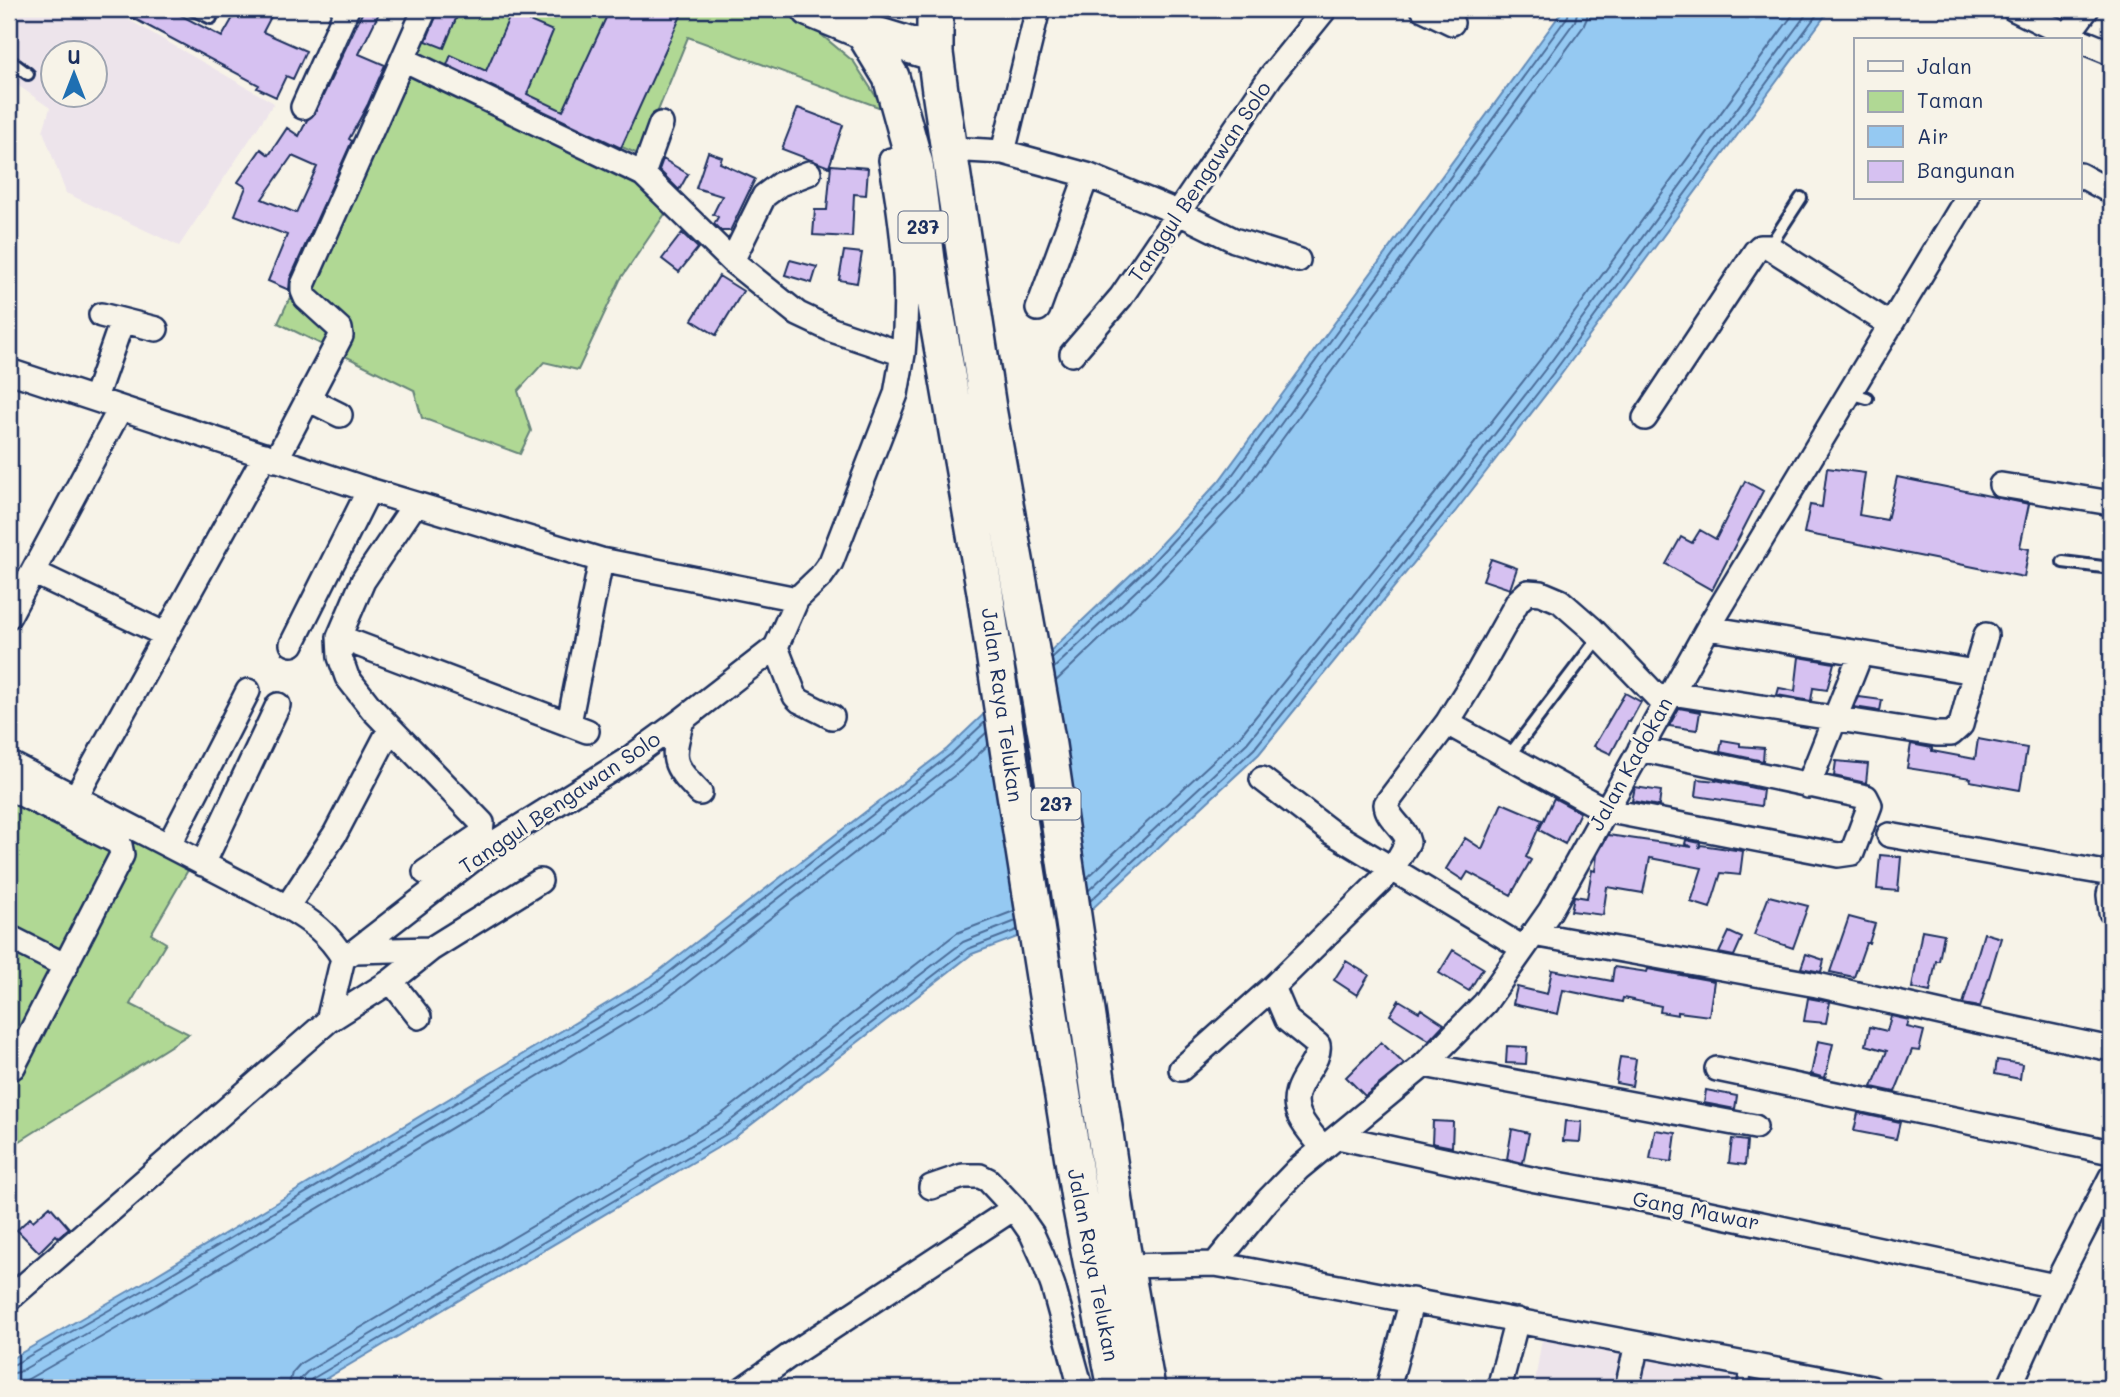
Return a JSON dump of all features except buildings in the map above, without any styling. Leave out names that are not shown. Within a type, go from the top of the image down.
[{"type":"main road","points":[[810,9],[863,31],[935,53]]},
{"type":"main road","name":"Jalan Raya Telukan","points":[[933,9],[935,53],[988,408],[1048,745],[1115,1202],[1146,1388]]},
{"type":"main road","name":"Jalan Raya Telukan","points":[[863,31],[891,77],[915,164],[928,260],[985,592],[1080,1204],[1116,1388]]},
{"type":"street","points":[[303,107],[347,9]]},
{"type":"street","points":[[76,797],[166,635],[270,457],[308,399],[341,336],[340,329],[306,298],[303,285],[425,9]]},
{"type":"street","points":[[1003,152],[1038,9]]},
{"type":"street","name":"Tanggul Bengawan Solo","points":[[1072,354],[1121,297],[1271,76],[1325,9]]},
{"type":"street","points":[[1423,9],[1452,23]]},
{"type":"street","points":[[2014,9],[2066,38],[2087,9]]},
{"type":"street","points":[[2082,43],[2111,53]]},
{"type":"street","points":[[403,59],[643,174],[732,261],[798,314],[832,330],[903,354]]},
{"type":"street","points":[[643,174],[660,124]]},
{"type":"street","points":[[949,149],[1003,152],[1087,175],[1179,213],[1234,240],[1298,260]]},
{"type":"street","points":[[832,717],[795,696],[776,647],[797,598],[821,576],[831,562],[896,394],[903,354],[907,288],[904,246],[891,160]]},
{"type":"street","points":[[732,261],[764,196],[780,184],[808,173]]},
{"type":"street","points":[[1038,309],[1087,175]]},
{"type":"street","points":[[2082,176],[2111,192]]},
{"type":"street","name":"Jalan Kadokan","points":[[1215,1264],[1267,1201],[1298,1169],[1424,1065],[1485,1003],[1550,911],[1708,628],[1858,395],[1891,325],[1965,200]]},
{"type":"street","points":[[1645,418],[1760,247],[1769,247],[1891,325]]},
{"type":"street","points":[[95,398],[111,318],[156,329]]},
{"type":"street","points":[[9,371],[369,490],[601,560],[797,598]]},
{"type":"street","points":[[308,399],[340,415]]},
{"type":"street","points":[[9,616],[120,409]]},
{"type":"street","points":[[2001,485],[2111,503]]},
{"type":"street","points":[[292,644],[369,490]]},
{"type":"street","points":[[415,504],[363,581],[339,637],[340,657],[347,677],[390,729],[482,823],[481,834],[425,872]]},
{"type":"street","points":[[339,637],[578,727],[601,560]]},
{"type":"street","points":[[33,572],[166,635]]},
{"type":"street","points":[[1181,1069],[1273,986],[1392,870],[1408,842],[1406,835],[1387,811],[1386,804],[1447,723],[1518,601],[1528,593],[1541,593],[1560,601],[1668,699],[1836,718],[1936,734],[1951,734],[1961,725],[1986,635]]},
{"type":"street","points":[[1708,628],[1975,672]]},
{"type":"street","name":"Tanggul Bengawan Solo","points":[[349,954],[494,843],[627,760],[776,647]]},
{"type":"street","points":[[1808,786],[1861,653]]},
{"type":"street","points":[[169,845],[248,691]]},
{"type":"street","points":[[203,864],[278,705]]},
{"type":"street","points":[[682,720],[675,749],[675,762],[682,775],[700,793]]},
{"type":"street","points":[[1447,723],[1605,810],[1838,855],[1852,853],[1870,805],[1866,797],[1640,749]]},
{"type":"street","points":[[287,907],[335,834],[390,729]]},
{"type":"street","points":[[9,763],[287,907],[313,923],[349,954],[430,949]]},
{"type":"street","points":[[1262,779],[1331,832],[1392,870],[1528,941],[1818,985],[2111,1049]]},
{"type":"street","points":[[9,788],[116,841],[121,850],[121,860],[13,1067],[9,1069]]},
{"type":"street","points":[[1889,835],[2111,874]]},
{"type":"street","points":[[9,1299],[328,1021],[391,981],[430,949],[540,881]]},
{"type":"street","points":[[2111,887],[2111,912]]},
{"type":"street","points":[[9,937],[66,966]]},
{"type":"street","points":[[328,1021],[349,954]]},
{"type":"street","points":[[391,981],[419,1017]]},
{"type":"street","points":[[1273,986],[1287,1020],[1318,1045],[1316,1060],[1302,1079],[1297,1100],[1299,1116],[1330,1143]]},
{"type":"street","points":[[1424,1065],[1755,1127]]},
{"type":"street","points":[[1717,1069],[2111,1152]]},
{"type":"street","name":"Gang Mawar","points":[[1330,1143],[1662,1203],[2055,1286]]},
{"type":"street","points":[[931,1187],[963,1176],[980,1176],[988,1180],[1014,1208],[1032,1234],[1042,1256],[1081,1388]]},
{"type":"street","points":[[2009,1388],[2055,1286],[2111,1177]]},
{"type":"street","points":[[744,1388],[1014,1208]]},
{"type":"street","points":[[1125,1266],[1215,1264],[1863,1388]]},
{"type":"street","points":[[1388,1388],[1412,1300]]},
{"type":"street","points":[[1499,1388],[1517,1320]]},
{"type":"street","points":[[1627,1388],[1637,1344]]},
{"type":"lane","points":[[192,9],[211,19]]},
{"type":"lane","points":[[9,60],[28,74]]},
{"type":"lane","points":[[1769,247],[1801,198]]},
{"type":"lane","points":[[2063,562],[2111,568]]},
{"type":"lane","points":[[1508,757],[1599,637]]},
{"type":"lane","points":[[1743,1388],[1747,1365]]},
{"type":"shaded area","points":[[9,9],[110,9],[274,103],[179,246],[66,193],[43,131],[50,108],[108,108],[108,38],[38,38],[38,100],[9,79]]},
{"type":"shaded area","points":[[1544,1326],[1873,1388],[1534,1388]]},
{"type":"green space","points":[[423,9],[786,9],[794,12],[854,62],[884,109],[688,37],[640,155],[405,51]]},
{"type":"green space","points":[[399,63],[616,164],[669,208],[620,280],[578,370],[544,362],[518,391],[531,431],[520,454],[422,418],[414,390],[278,323]]},
{"type":"green space","points":[[9,773],[191,865],[151,934],[166,943],[130,1004],[189,1034],[9,1148]]},
{"type":"water","points":[[1564,9],[1830,9],[1560,376],[1455,512],[1259,754],[1092,909],[972,954],[734,1138],[310,1388],[9,1388],[9,1360],[141,1284],[651,977],[947,749],[1143,563],[1219,481]]}]
